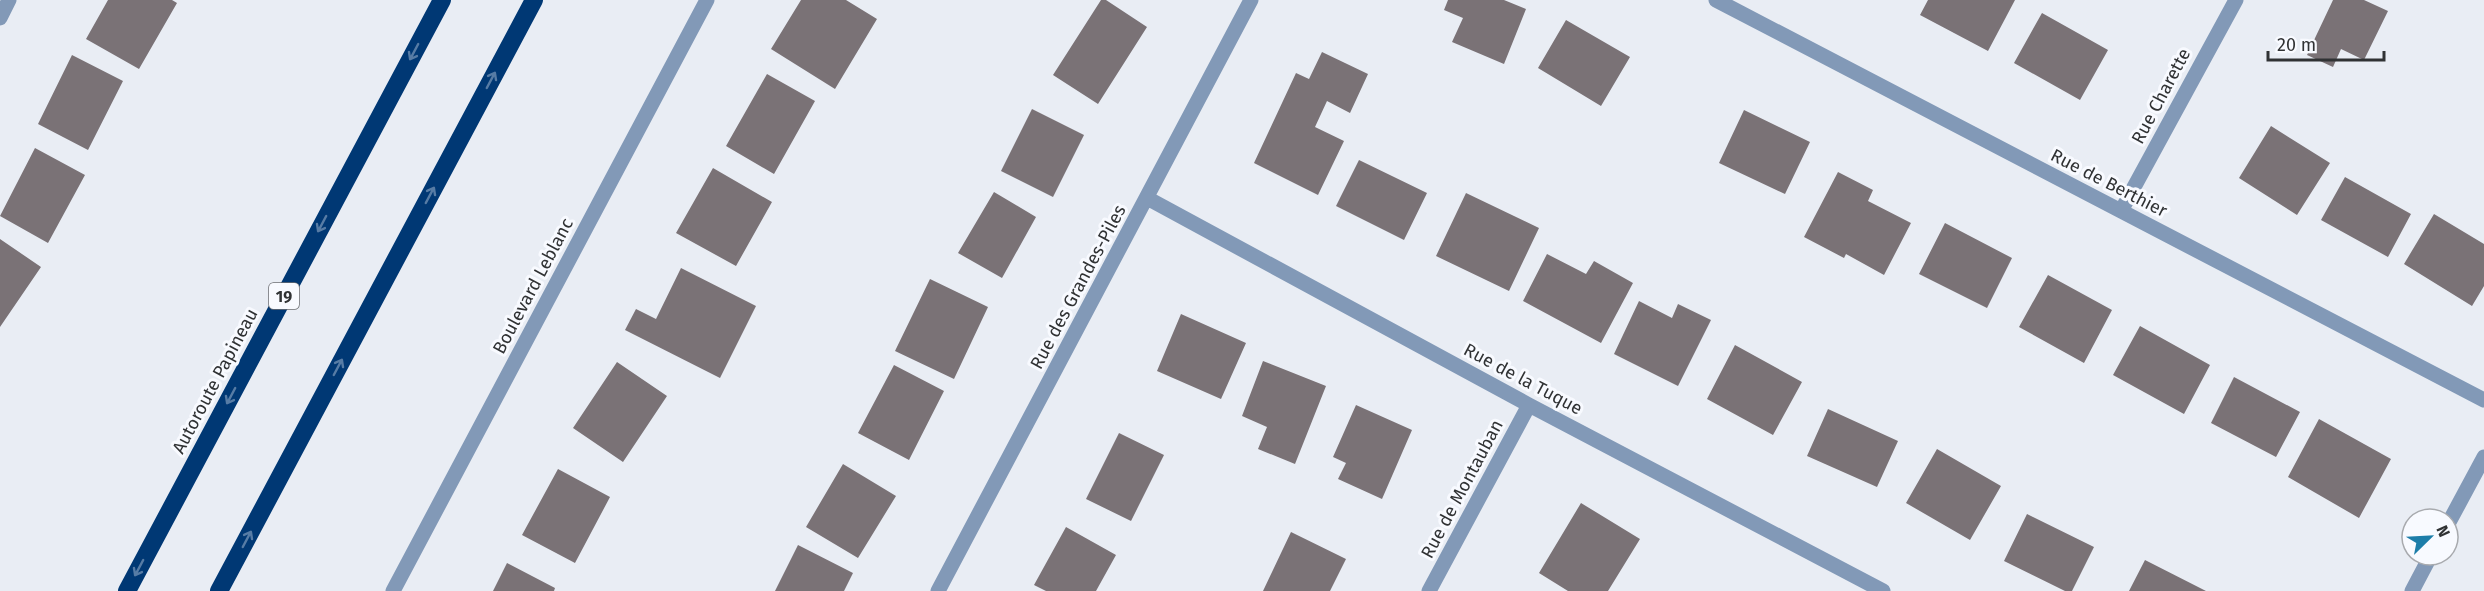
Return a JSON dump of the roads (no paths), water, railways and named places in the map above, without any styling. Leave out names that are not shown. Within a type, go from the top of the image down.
[{"type":"highway","name":"Autoroute Papineau","points":[[127,591],[442,0]]},
{"type":"highway","points":[[219,591],[534,0]]},
{"type":"street","points":[[0,18],[9,0]]},
{"type":"street","name":"Boulevard Leblanc","points":[[393,591],[707,0]]},
{"type":"street","name":"Rue des Grandes-Piles","points":[[938,591],[1251,0]]},
{"type":"street","name":"Rue de Berthier","points":[[1716,0],[2484,400]]},
{"type":"street","name":"Rue Charette","points":[[2121,211],[2236,0]]},
{"type":"street","name":"Rue de la Tuque","points":[[1147,198],[1529,405],[1883,591]]},
{"type":"street","name":"Rue de Montauban","points":[[1429,591],[1529,405]]},
{"type":"street","points":[[2457,507],[2484,457]]},
{"type":"street","points":[[2412,591],[2425,567]]}]
